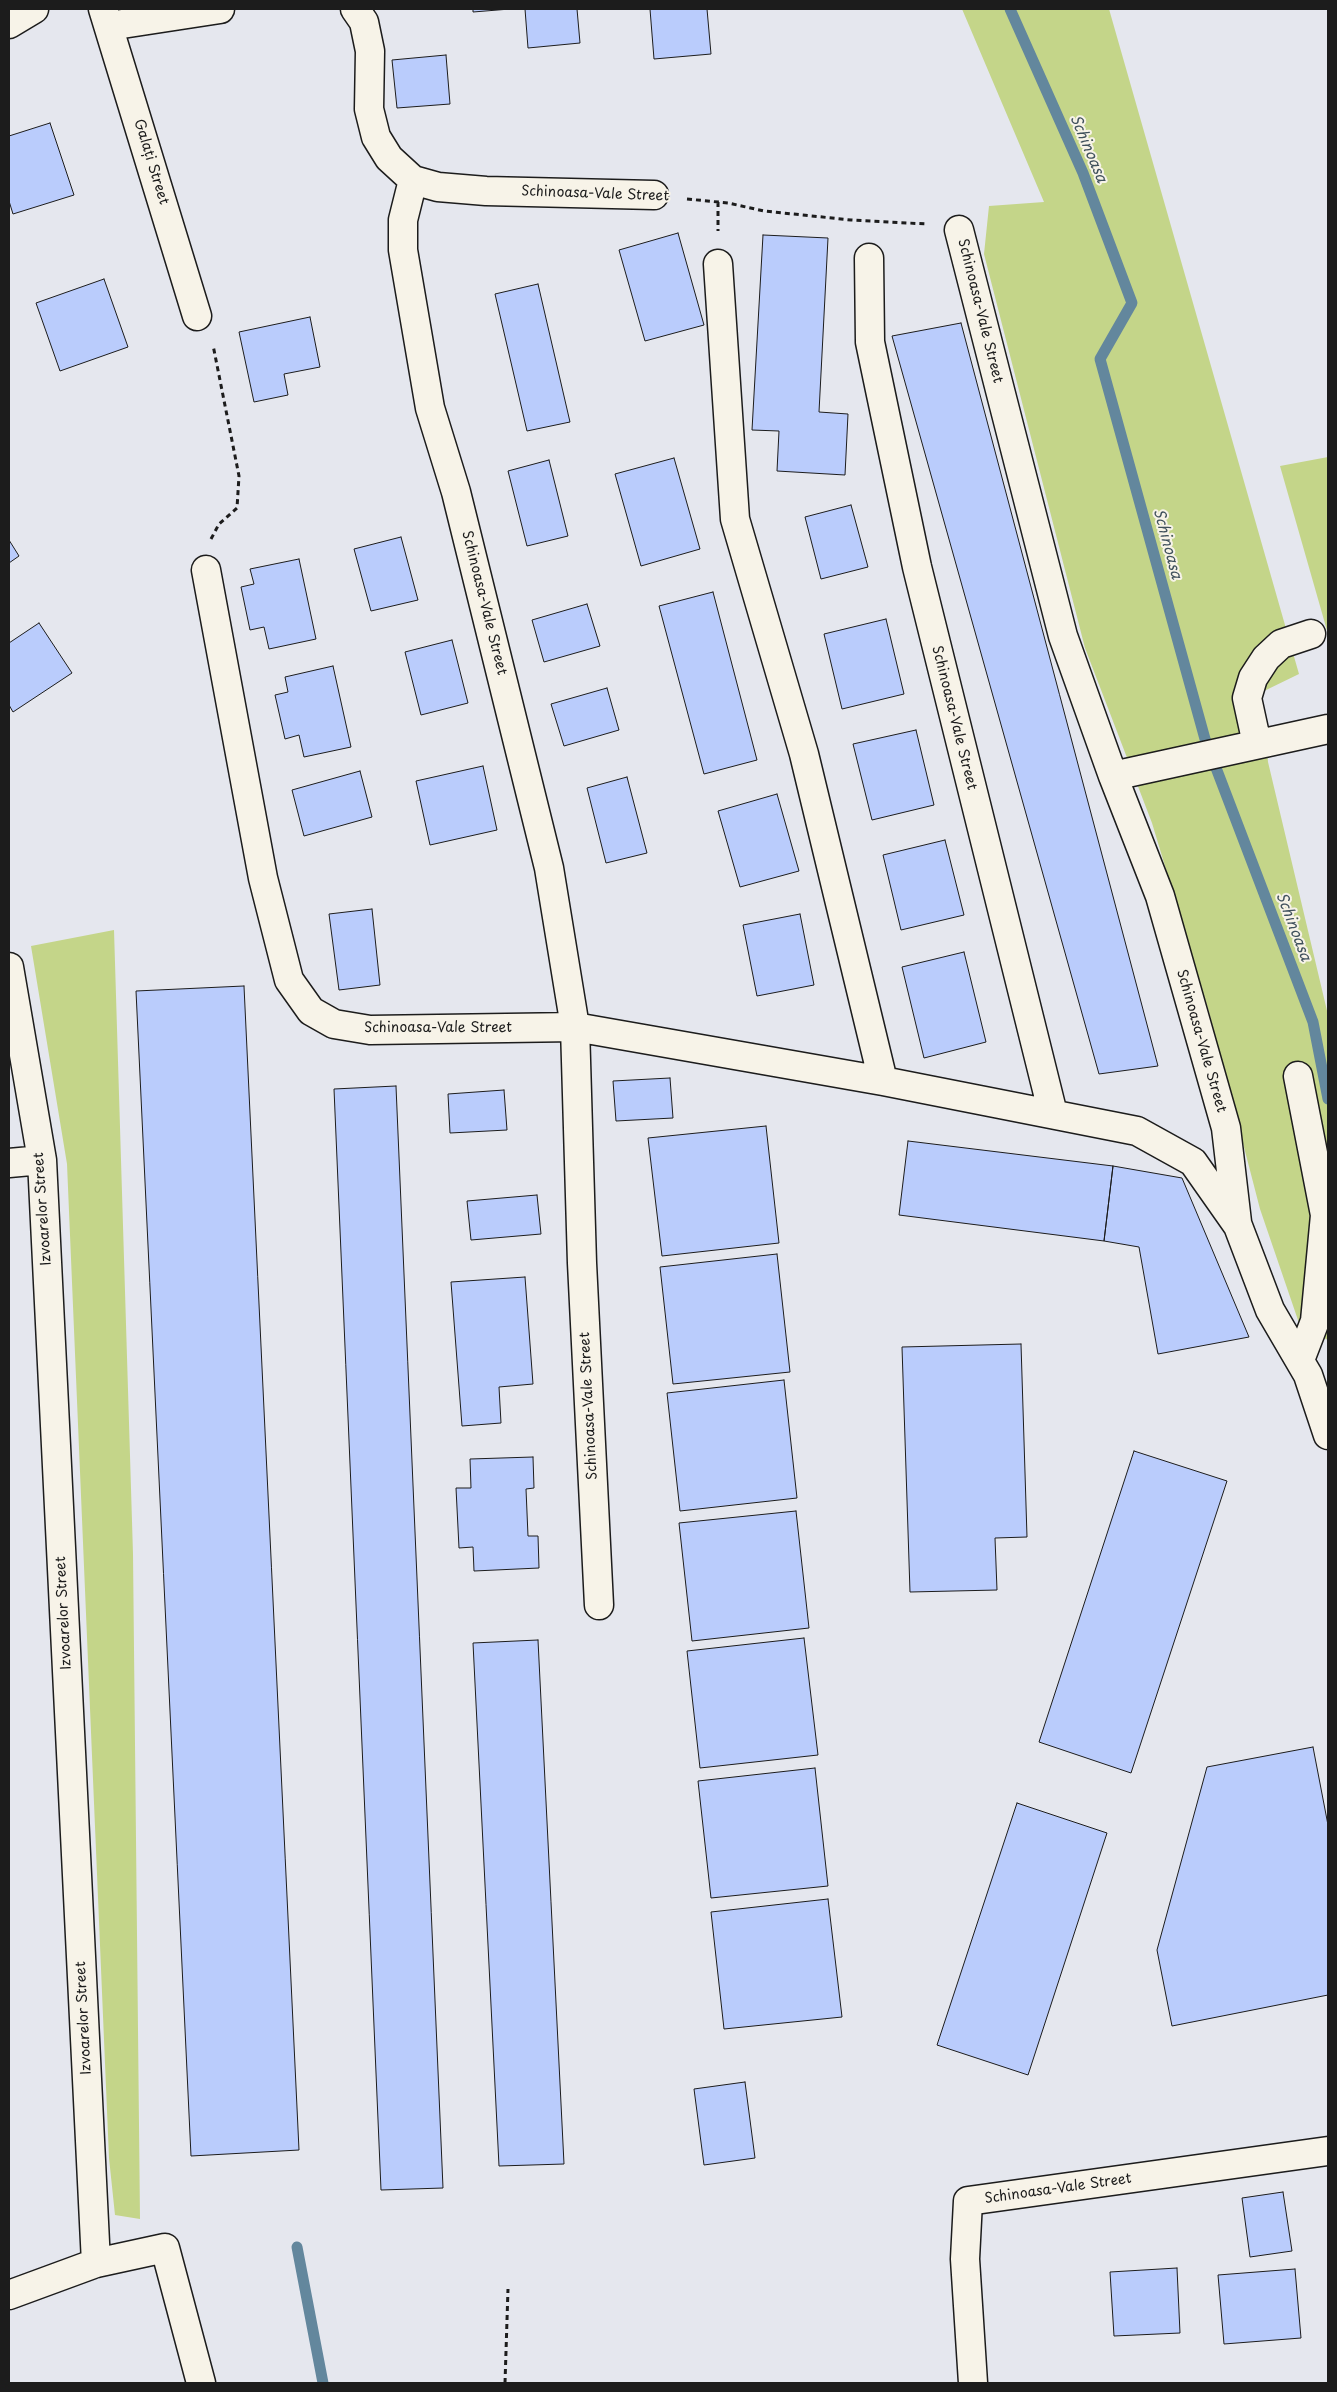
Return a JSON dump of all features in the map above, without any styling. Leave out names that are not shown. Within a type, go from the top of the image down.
[{"type":"street","points":[[9,24],[34,9]]},
{"type":"street","points":[[106,17],[220,9]]},
{"type":"street","name":"Schinoasa-Vale Street","points":[[355,9],[364,22],[370,51],[368,109],[376,137],[389,158],[413,180],[438,187],[486,191],[654,195]]},
{"type":"street","name":"Galați Street","points":[[106,17],[197,316]]},
{"type":"street","name":"Schinoasa-Vale Street","points":[[413,180],[403,220],[403,250],[430,408],[456,492],[549,868],[575,1027],[582,1262],[599,1605]]},
{"type":"street","name":"Schinoasa-Vale Street","points":[[959,230],[1063,636],[1113,776],[1160,896],[1226,1128],[1238,1226],[1270,1310],[1312,1368],[1328,1435]]},
{"type":"street","name":"Schinoasa-Vale Street","points":[[869,258],[870,342],[917,567],[1054,1114]]},
{"type":"street","points":[[718,264],[735,519],[804,754],[883,1081]]},
{"type":"street","name":"Schinoasa-Vale Street","points":[[206,570],[264,878],[289,980],[311,1011],[334,1024],[370,1030],[575,1027],[883,1081],[1137,1131],[1193,1162],[1238,1226]]},
{"type":"street","points":[[1246,746],[1247,698],[1253,678],[1266,658],[1281,644],[1311,634]]},
{"type":"street","points":[[1113,776],[1328,729]]},
{"type":"street","name":"Izvoarelor Street","points":[[9,966],[42,1160],[96,2263]]},
{"type":"street","points":[[1298,1076],[1325,1215],[1312,1368]]},
{"type":"street","points":[[9,1163],[42,1160]]},
{"type":"street","name":"Schinoasa-Vale Street","points":[[973,2383],[965,2259],[968,2201],[1328,2151]]},
{"type":"street","points":[[9,2295],[96,2263],[165,2248],[201,2383]]},
{"type":"path","name":"Schinoasa-Vale Street","points":[[654,195],[812,216],[940,225],[959,230]]},
{"type":"path","points":[[197,316],[211,338],[239,476],[237,508],[219,524],[209,543],[206,570]]},
{"type":"path","points":[[505,2383],[508,2289]]},
{"type":"green space","points":[[962,9],[1109,9],[1299,674],[1262,692],[1268,762],[1328,1015],[1328,1340],[1300,1326],[1260,1209],[1209,1012],[1152,823],[1085,648],[984,254],[989,206],[1044,202]]},
{"type":"green space","points":[[1328,457],[1328,634],[1280,466]]},
{"type":"green space","points":[[114,930],[133,1554],[140,2219],[115,2215],[109,2158],[67,1164],[31,946]]},
{"type":"building","points":[[473,9],[510,9],[473,12]]},
{"type":"building","points":[[525,9],[577,9],[580,43],[528,48]]},
{"type":"building","points":[[650,9],[707,9],[711,54],[654,59]]},
{"type":"building","points":[[446,55],[450,104],[397,108],[392,60]]},
{"type":"building","points":[[50,123],[74,195],[13,214],[9,201],[9,136]]},
{"type":"building","points":[[678,233],[704,325],[645,341],[619,250]]},
{"type":"building","points":[[763,235],[828,238],[819,412],[848,414],[845,475],[777,471],[779,431],[752,430]]},
{"type":"building","points":[[104,279],[128,347],[60,371],[36,303]]},
{"type":"building","points":[[538,284],[570,422],[527,431],[495,294]]},
{"type":"building","points":[[310,317],[320,367],[284,374],[288,395],[254,402],[239,332]]},
{"type":"building","points":[[961,323],[1158,1066],[1099,1074],[892,336]]},
{"type":"building","points":[[674,458],[700,549],[641,566],[615,474]]},
{"type":"building","points":[[549,460],[568,536],[527,546],[508,471]]},
{"type":"building","points":[[851,505],[868,567],[821,579],[805,517]]},
{"type":"building","points":[[401,537],[418,600],[371,611],[354,549]]},
{"type":"building","points":[[9,540],[19,556],[9,563]]},
{"type":"building","points":[[299,559],[316,639],[269,649],[264,627],[250,630],[241,587],[254,584],[250,569]]},
{"type":"building","points":[[713,592],[757,760],[704,774],[659,606]]},
{"type":"building","points":[[587,604],[600,646],[544,662],[532,620]]},
{"type":"building","points":[[886,619],[904,694],[842,709],[824,634]]},
{"type":"building","points":[[39,623],[72,673],[13,712],[9,705],[9,643]]},
{"type":"building","points":[[452,640],[468,703],[421,715],[405,652]]},
{"type":"building","points":[[333,666],[351,747],[304,757],[299,735],[285,739],[275,695],[288,692],[285,677]]},
{"type":"building","points":[[607,688],[619,730],[564,746],[551,704]]},
{"type":"building","points":[[916,730],[934,805],[872,820],[853,744]]},
{"type":"building","points":[[483,766],[497,830],[430,845],[416,781]]},
{"type":"building","points":[[360,771],[372,817],[304,836],[292,790]]},
{"type":"building","points":[[627,777],[647,853],[606,863],[587,788]]},
{"type":"building","points":[[777,794],[799,871],[740,887],[718,811]]},
{"type":"building","points":[[945,840],[964,915],[901,930],[883,855]]},
{"type":"building","points":[[372,909],[380,985],[339,990],[329,914]]},
{"type":"building","points":[[800,914],[814,985],[757,996],[743,925]]},
{"type":"building","points":[[964,952],[986,1042],[924,1058],[902,967]]},
{"type":"building","points":[[244,986],[299,2150],[191,2156],[136,991]]},
{"type":"building","points":[[670,1078],[673,1118],[616,1121],[613,1081]]},
{"type":"building","points":[[396,1086],[443,2188],[381,2190],[334,1089]]},
{"type":"building","points":[[504,1090],[507,1130],[450,1133],[448,1094]]},
{"type":"building","points":[[766,1126],[779,1243],[662,1256],[648,1138]]},
{"type":"building","points":[[908,1141],[1113,1166],[1104,1241],[899,1215]]},
{"type":"building","points":[[1113,1166],[1182,1178],[1249,1337],[1158,1354],[1139,1247],[1104,1241]]},
{"type":"building","points":[[537,1195],[541,1234],[471,1240],[467,1201]]},
{"type":"building","points":[[777,1254],[790,1372],[673,1384],[660,1267]]},
{"type":"building","points":[[525,1277],[533,1384],[499,1387],[501,1423],[462,1426],[451,1282]]},
{"type":"building","points":[[1021,1344],[1027,1537],[995,1538],[997,1590],[910,1592],[902,1347]]},
{"type":"building","points":[[784,1380],[797,1498],[680,1511],[667,1393]]},
{"type":"building","points":[[1134,1451],[1227,1481],[1131,1773],[1039,1742]]},
{"type":"building","points":[[533,1457],[534,1488],[526,1489],[528,1536],[538,1536],[539,1568],[474,1571],[473,1547],[459,1548],[456,1488],[471,1488],[470,1459]]},
{"type":"building","points":[[796,1511],[809,1628],[692,1641],[679,1523]]},
{"type":"building","points":[[804,1638],[818,1755],[700,1768],[687,1651]]},
{"type":"building","points":[[538,1640],[564,2164],[499,2166],[473,1643]]},
{"type":"building","points":[[1313,1747],[1328,1825],[1328,1995],[1172,2026],[1157,1950],[1207,1767]]},
{"type":"building","points":[[815,1768],[828,1886],[711,1898],[698,1781]]},
{"type":"building","points":[[1017,1803],[1107,1833],[1028,2075],[937,2045]]},
{"type":"building","points":[[828,1899],[842,2017],[724,2029],[711,1912]]},
{"type":"building","points":[[745,2082],[755,2158],[704,2165],[694,2089]]},
{"type":"building","points":[[1283,2192],[1292,2251],[1250,2257],[1242,2198]]},
{"type":"building","points":[[1177,2268],[1180,2333],[1114,2336],[1110,2272]]},
{"type":"building","points":[[1295,2269],[1301,2338],[1224,2344],[1218,2275]]},
{"type":"waterway","name":"Schinoasa","points":[[1010,9],[1083,173],[1132,303],[1100,359],[1205,739],[1313,1022],[1328,1099]]},
{"type":"waterway","points":[[297,2247],[323,2383]]}]
